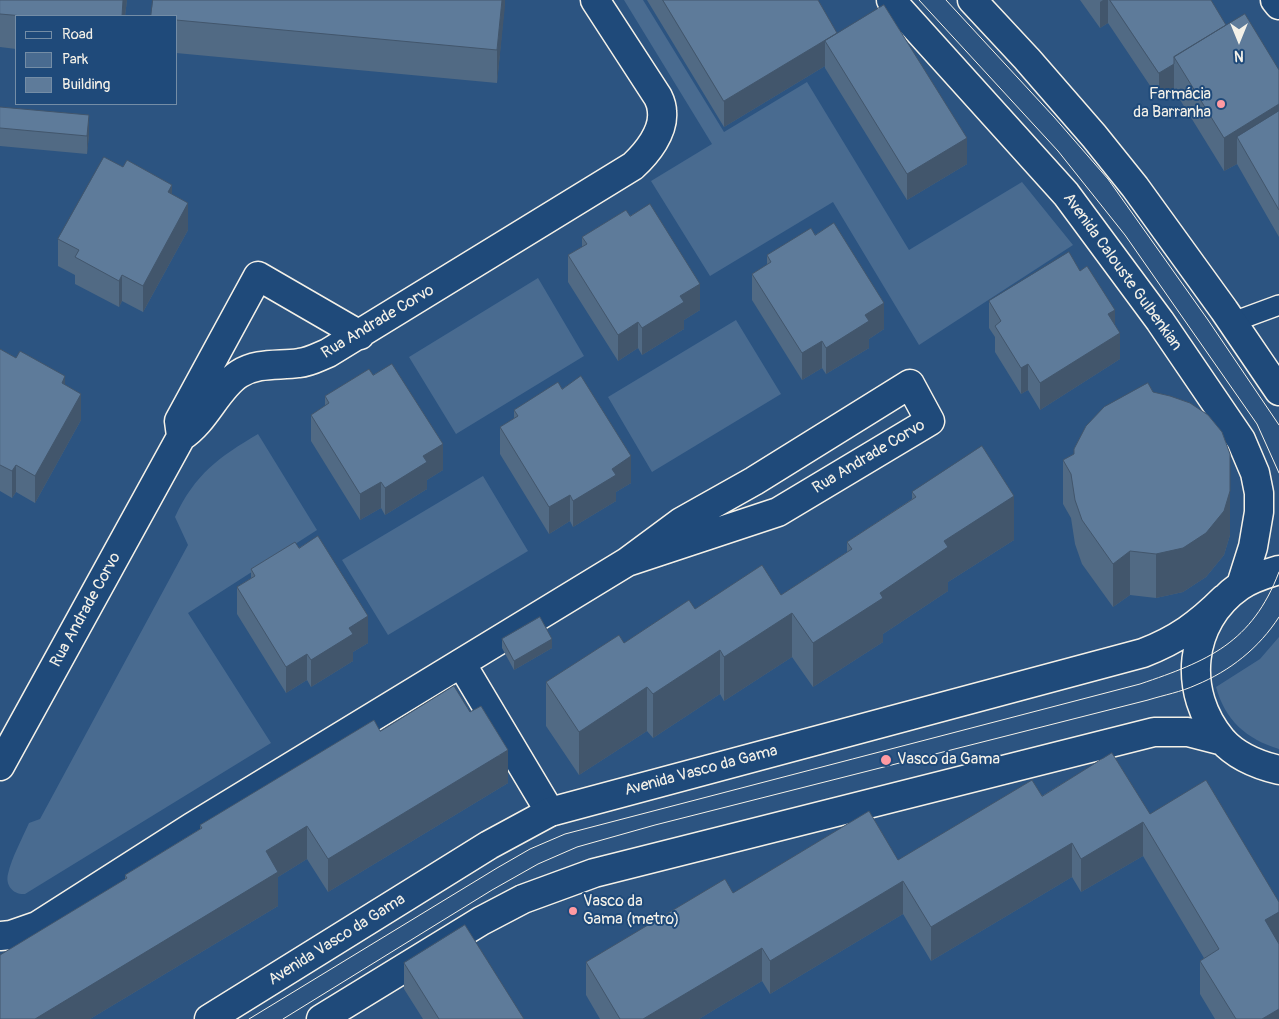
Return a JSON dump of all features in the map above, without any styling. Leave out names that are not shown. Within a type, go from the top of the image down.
[{"type":"main road","name":"Rua Andrade Corvo","points":[[0,766],[182,436],[193,429],[233,379],[239,374],[262,365],[310,361],[360,335],[633,166],[644,156],[659,129],[662,113],[658,97],[596,0]]},
{"type":"main road","name":"Avenida Calouste Gulbenkian","points":[[891,0],[1066,194],[1160,321],[1242,440],[1255,473],[1259,512],[1253,547],[1232,592]]},
{"type":"main road","points":[[972,0],[1027,59],[1100,143],[1173,238],[1279,391]]},
{"type":"main road","points":[[1275,0],[1279,5]]},
{"type":"main road","points":[[182,436],[179,422],[258,276],[360,335]]},
{"type":"main road","name":"Rua Andrade Corvo","points":[[0,936],[11,935],[37,926],[184,832],[627,562],[681,522],[754,480],[910,384],[930,421],[778,512],[627,562]]},
{"type":"main road","points":[[1273,771],[1240,755],[1223,741],[1205,715],[1196,686],[1195,664],[1200,640],[1209,621],[1232,592],[1259,576],[1279,570]]},
{"type":"main road","name":"Avenida Vasco da Gama","points":[[209,1019],[489,845],[550,812],[1144,652],[1167,643],[1186,632],[1205,618],[1232,592]]},
{"type":"main road","points":[[461,663],[550,812]]},
{"type":"main road","points":[[321,1019],[523,899],[594,873],[1154,732],[1188,732],[1223,741]]},
{"type":"lane","points":[[1233,322],[1279,304]]},
{"type":"green space","points":[[624,0],[643,0],[724,132],[807,82],[909,250],[1022,182],[1073,245],[919,345],[833,202],[710,276],[651,181],[712,144]]},
{"type":"green space","points":[[538,278],[584,356],[456,434],[409,357]]},
{"type":"green space","points":[[736,320],[781,394],[652,472],[608,397]]},
{"type":"green space","points":[[258,434],[317,530],[188,613],[271,743],[25,894],[17,893],[9,886],[7,878],[29,823],[40,819],[188,545],[175,517],[191,489],[209,468]]},
{"type":"green space","points":[[483,476],[528,551],[388,635],[342,560]]},
{"type":"green space","points":[[1279,637],[1279,749],[1256,740],[1238,727],[1225,709],[1216,687],[1260,659]]},
{"type":"building","points":[[0,0],[123,0],[122,15],[0,14]]},
{"type":"building","points":[[153,0],[502,0],[497,50],[178,20],[178,15],[151,15]]},
{"type":"building","points":[[663,0],[818,0],[837,33],[724,101]]},
{"type":"building","points":[[1110,0],[1211,0],[1226,25],[1174,57],[1174,64],[1159,73]]},
{"type":"building","points":[[884,5],[967,138],[907,174],[825,41]]},
{"type":"building","points":[[1245,14],[1279,70],[1279,104],[1224,138],[1174,57]]},
{"type":"building","points":[[0,107],[89,115],[87,136],[0,128]]},
{"type":"building","points":[[1279,111],[1279,210],[1237,137]]},
{"type":"building","points":[[104,157],[123,167],[127,160],[172,185],[168,192],[188,203],[143,286],[122,275],[119,281],[75,257],[79,250],[58,239]]},
{"type":"building","points":[[650,204],[700,284],[680,296],[684,302],[642,328],[638,322],[618,335],[568,255],[587,244],[582,237],[626,210],[630,216]]},
{"type":"building","points":[[834,223],[884,303],[865,315],[869,321],[826,348],[822,341],[802,353],[752,274],[771,262],[767,255],[811,228],[815,235]]},
{"type":"building","points":[[1069,252],[1080,271],[1087,266],[1115,310],[1108,314],[1120,333],[1040,383],[1028,364],[1021,368],[995,326],[1001,321],[989,301]]},
{"type":"building","points":[[0,349],[16,358],[20,351],[65,376],[62,383],[81,394],[35,476],[16,465],[12,471],[0,465]]},
{"type":"building","points":[[392,364],[443,444],[423,456],[427,462],[385,488],[381,482],[360,494],[311,415],[329,403],[325,396],[369,369],[373,375]]},
{"type":"building","points":[[581,376],[631,456],[612,469],[616,475],[573,501],[570,495],[549,507],[500,427],[518,416],[514,410],[558,382],[562,389]]},
{"type":"building","points":[[1148,383],[1153,392],[1190,403],[1208,415],[1222,432],[1230,454],[1230,491],[1224,511],[1206,533],[1183,548],[1156,554],[1130,551],[1113,564],[1082,520],[1075,500],[1071,474],[1063,460],[1074,454],[1074,449],[1086,426],[1104,407]]},
{"type":"building","points":[[982,446],[1014,496],[944,541],[948,547],[880,593],[883,598],[813,643],[792,613],[724,657],[720,650],[653,694],[647,687],[579,732],[546,682],[619,635],[624,643],[689,600],[695,609],[762,565],[781,595],[852,549],[847,542],[916,497],[912,492]]},
{"type":"building","points":[[318,536],[368,616],[349,628],[353,634],[311,660],[307,654],[286,667],[237,587],[255,576],[251,569],[295,542],[299,548]]},
{"type":"building","points":[[540,617],[552,639],[514,661],[502,639]]},
{"type":"building","points":[[454,686],[470,712],[481,706],[508,750],[328,859],[307,826],[266,851],[278,872],[35,1019],[0,1019],[0,955],[127,878],[125,875],[202,828],[200,825],[374,720],[380,731]]},
{"type":"building","points":[[1112,753],[1150,814],[1206,780],[1279,902],[1279,912],[1265,920],[1279,944],[1279,1009],[1262,1019],[1236,1019],[1200,961],[1219,949],[1143,822],[1081,859],[1072,843],[931,927],[903,881],[770,961],[762,948],[643,1019],[620,1019],[586,962],[725,879],[733,893],[869,811],[898,860],[1032,780],[1042,796]]},
{"type":"building","points":[[465,925],[524,1019],[439,1019],[404,963]]},
{"type":"tram line","points":[[919,0],[1058,151],[1125,235],[1257,424],[1279,473]]},
{"type":"tram line","points":[[946,0],[1054,117],[1108,179],[1208,320],[1279,425]]},
{"type":"tram line","points":[[249,1019],[497,868],[530,849],[565,834],[1140,684],[1187,667],[1225,646],[1241,633],[1268,596],[1279,572]]},
{"type":"tram line","points":[[283,1019],[492,890],[538,864],[577,847],[655,825],[1184,690],[1232,666],[1262,639],[1279,617]]},
{"type":"place","name":"Farmácia da Barranha","points":[[1221,104]]},
{"type":"place","name":"Vasco da Gama","points":[[886,760]]},
{"type":"place","name":"Vasco da Gama (metro)","points":[[573,911]]}]
